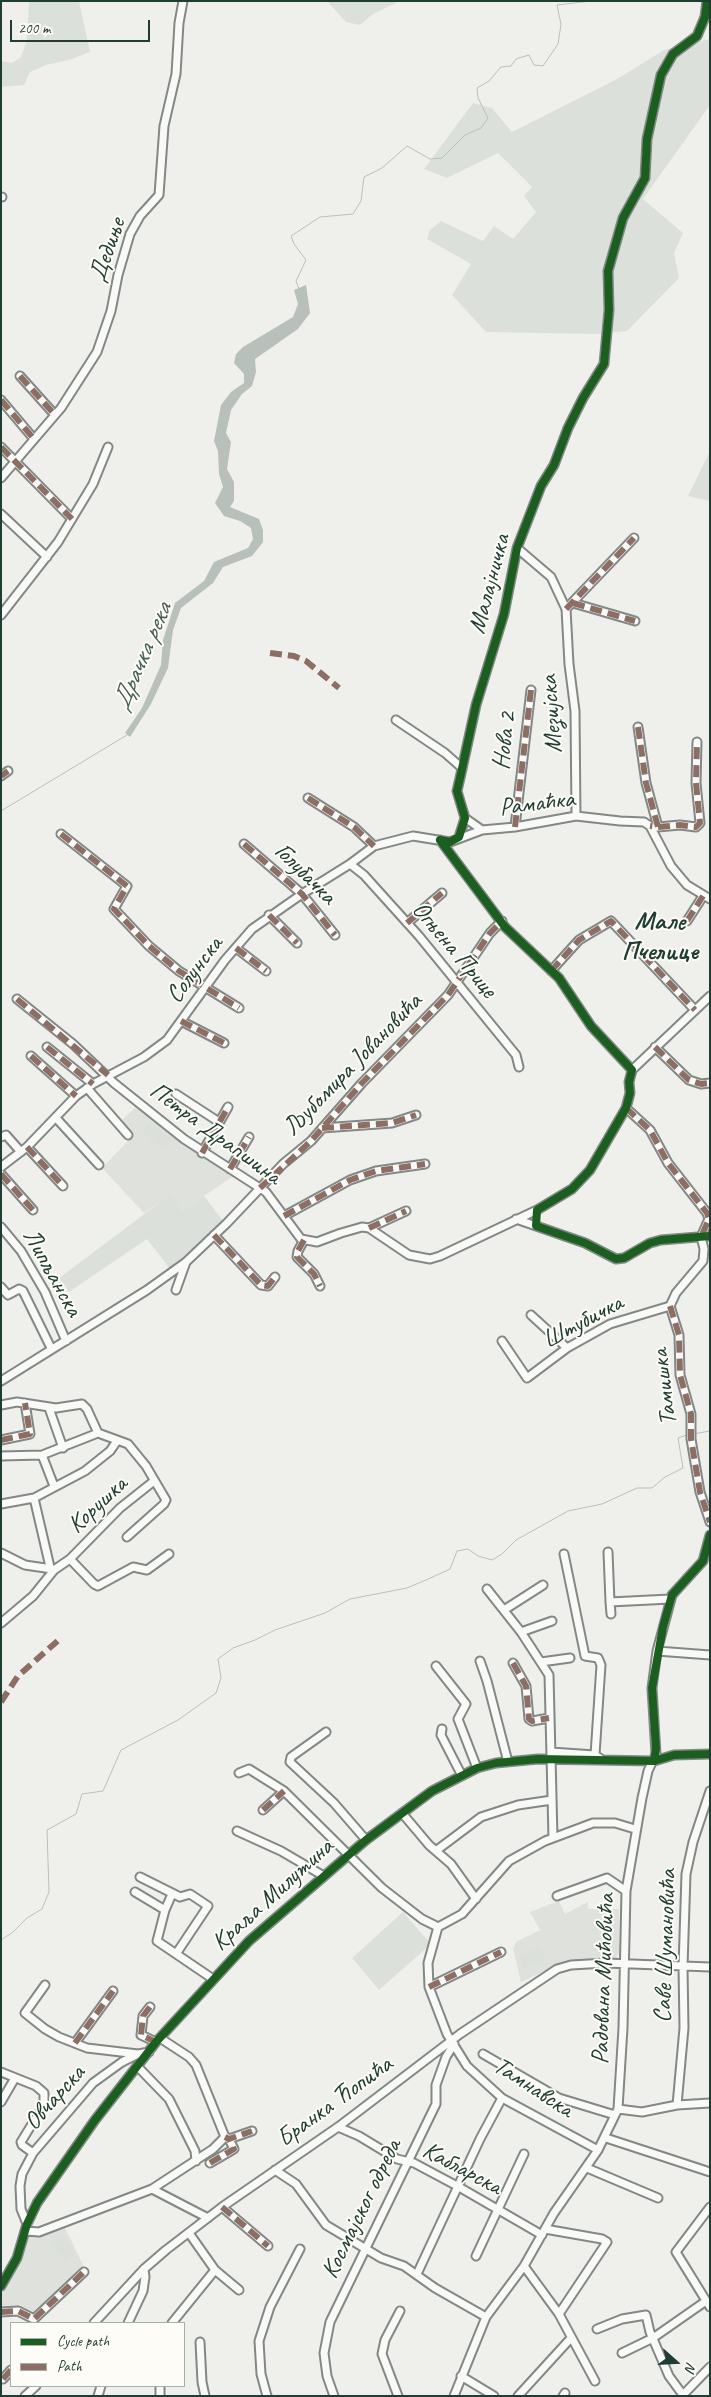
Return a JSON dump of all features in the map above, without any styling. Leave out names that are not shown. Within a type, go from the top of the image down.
[{"type":"street","name":"Дедиње","points":[[1,478],[55,415],[97,352],[111,311],[118,275],[130,234],[140,216],[157,199],[160,192],[163,138],[176,74],[179,23],[183,1]]},
{"type":"street","name":"Малајничка","points":[[465,818],[457,791],[476,705],[504,614],[517,548],[541,486],[554,465],[576,413],[604,364],[609,310],[608,271],[623,218],[644,178],[647,139],[661,75],[673,54],[698,36],[705,17],[707,1]]},
{"type":"street","points":[[20,376],[55,415]]},
{"type":"street","points":[[1,400],[34,439]]},
{"type":"street","points":[[1,447],[72,518]]},
{"type":"street","points":[[1,615],[47,557],[72,518],[93,484],[108,447]]},
{"type":"street","points":[[1,514],[47,557]]},
{"type":"street","points":[[566,609],[634,538]]},
{"type":"street","name":"Мезијска","points":[[517,548],[551,577],[566,609],[569,664],[575,711],[576,816]]},
{"type":"street","points":[[573,603],[635,620]]},
{"type":"street","name":"Нова 2","points":[[514,827],[531,690]]},
{"type":"street","points":[[396,720],[445,752],[462,768]]},
{"type":"street","points":[[638,727],[654,827],[671,866],[687,885],[707,897],[687,922]]},
{"type":"street","name":"Рамаћка","points":[[440,840],[450,842],[459,837],[482,830],[514,827],[576,816],[644,822],[654,827],[680,825],[696,827],[700,823],[696,783],[697,742]]},
{"type":"street","points":[[1,776],[8,771]]},
{"type":"street","points":[[308,798],[354,827],[374,846]]},
{"type":"street","points":[[459,837],[465,818],[482,830]]},
{"type":"street","points":[[61,834],[127,886],[114,909],[143,940],[180,971],[239,1008]]},
{"type":"street","name":"Солунска","points":[[1,1167],[27,1147],[76,1096],[108,1075],[151,1053],[167,1040],[236,948],[252,929],[269,915],[350,864],[374,846],[413,836],[440,840]]},
{"type":"street","points":[[440,840],[502,921],[559,978],[590,1026],[632,1070]]},
{"type":"street","name":"Голубачка","points":[[244,844],[302,894],[335,935]]},
{"type":"street","name":"Огњена Прице","points":[[350,864],[364,875],[407,923],[516,1055],[519,1067]]},
{"type":"street","points":[[407,923],[442,892]]},
{"type":"street","points":[[269,915],[298,943]]},
{"type":"street","name":"Љубомира Јовановића","points":[[1,1381],[51,1348],[66,1341],[147,1290],[186,1262],[322,1128],[362,1083],[448,995],[490,933],[502,921]]},
{"type":"street","points":[[551,971],[579,940],[611,921],[695,1010]]},
{"type":"street","points":[[236,948],[266,972]]},
{"type":"street","points":[[369,1228],[409,1255],[430,1259],[516,1220],[572,1189],[590,1170],[626,1108],[630,1093],[629,1082],[632,1070],[710,996]]},
{"type":"street","name":"Петра Драпшина","points":[[17,999],[142,1106],[202,1153],[269,1195],[297,1236],[304,1240]]},
{"type":"street","points":[[181,1021],[224,1043]]},
{"type":"street","points":[[47,1047],[90,1086],[128,1135]]},
{"type":"street","points":[[655,1047],[688,1080],[701,1084],[710,1083]]},
{"type":"street","points":[[31,1056],[76,1096]]},
{"type":"street","points":[[176,1094],[219,1122]]},
{"type":"street","points":[[202,1153],[228,1106]]},
{"type":"street","points":[[626,1108],[650,1130],[668,1163],[707,1213],[709,1219],[701,1237],[704,1249],[703,1261],[676,1293],[670,1306]]},
{"type":"street","points":[[322,1128],[392,1123],[416,1115]]},
{"type":"street","points":[[56,1118],[99,1165]]},
{"type":"street","points":[[1,1137],[6,1135],[21,1152]]},
{"type":"street","points":[[230,1169],[249,1137]]},
{"type":"street","points":[[27,1147],[64,1186]]},
{"type":"street","points":[[284,1216],[350,1180],[376,1171],[425,1164]]},
{"type":"street","points":[[1,1174],[32,1210]]},
{"type":"street","points":[[320,1286],[314,1274],[298,1257],[298,1251],[304,1240],[317,1242],[341,1233],[369,1228],[406,1210]]},
{"type":"street","points":[[536,1210],[536,1226]]},
{"type":"street","points":[[516,1220],[585,1243],[616,1259],[624,1258],[650,1243],[661,1240],[710,1236]]},
{"type":"street","name":"Липљанска","points":[[1,1227],[21,1251],[45,1292],[66,1341]]},
{"type":"street","points":[[214,1235],[261,1285],[268,1286],[275,1278]]},
{"type":"street","points":[[176,1290],[186,1262]]},
{"type":"street","points":[[170,1274],[180,1278]]},
{"type":"street","points":[[1,1287],[8,1295],[18,1290],[23,1291],[51,1348]]},
{"type":"street","name":"Штубичка","points":[[502,1341],[527,1378],[567,1348],[624,1318],[670,1306]]},
{"type":"street","name":"Тамишка","points":[[670,1306],[679,1335],[680,1374],[691,1414],[691,1439],[700,1492],[710,1522]]},
{"type":"street","points":[[531,1315],[567,1348]]},
{"type":"street","points":[[1,1405],[13,1402],[49,1408],[82,1404],[88,1409],[98,1433]]},
{"type":"street","points":[[1,1440],[30,1434],[25,1403]]},
{"type":"street","points":[[49,1408],[63,1448]]},
{"type":"street","points":[[1,1456],[42,1455],[98,1433],[125,1442],[146,1466],[165,1496],[164,1504],[128,1537]]},
{"type":"street","points":[[1,1504],[34,1498],[85,1471],[110,1451],[117,1440]]},
{"type":"street","points":[[42,1455],[54,1486]]},
{"type":"street","name":"Корушка","points":[[1,1623],[33,1596],[52,1569],[70,1559],[120,1508],[154,1481]]},
{"type":"street","points":[[3,1557],[25,1565],[52,1569],[34,1498]]},
{"type":"street","name":"Радована Мићовића","points":[[454,2396],[486,2317],[524,2266],[543,2232],[587,2168],[606,2138],[617,2112],[623,2028],[626,1891],[635,1829],[648,1771],[654,1761],[656,1749],[652,1688],[657,1650],[670,1599],[702,1561],[710,1537]]},
{"type":"street","points":[[608,1552],[611,1614]]},
{"type":"street","name":"Корушка","points":[[70,1559],[98,1586],[133,1566],[147,1570],[169,1554]]},
{"type":"street","points":[[564,1554],[587,1658],[599,1660],[601,1665],[598,1757]]},
{"type":"street","points":[[504,1610],[543,1585]]},
{"type":"street","points":[[487,1589],[521,1632],[549,1675],[554,1838]]},
{"type":"street","points":[[610,1602],[670,1599]]},
{"type":"street","points":[[521,1632],[552,1621]]},
{"type":"street","points":[[657,1650],[710,1655]]},
{"type":"street","points":[[541,1662],[570,1658]]},
{"type":"street","points":[[480,1661],[508,1762]]},
{"type":"street","points":[[513,1663],[526,1686],[529,1719],[532,1721],[549,1718]]},
{"type":"street","points":[[436,1666],[466,1704],[458,1719],[477,1768]]},
{"type":"street","points":[[442,1729],[442,1735],[461,1774]]},
{"type":"street","points":[[326,1732],[291,1757],[290,1762],[334,1803],[366,1840]]},
{"type":"street","name":"Краља Милутина","points":[[1,2286],[17,2258],[35,2207],[95,2120],[158,2040],[249,1941],[322,1875],[366,1840],[437,1788],[461,1774],[477,1768],[551,1756],[654,1761],[674,1755],[710,1754]]},
{"type":"street","points":[[240,1773],[249,1769],[284,1792],[315,1820],[347,1855],[401,1903],[422,1919],[438,1927],[458,1918],[509,1861],[554,1838],[593,1823],[615,1823],[635,1829]]},
{"type":"street","name":"Саве Шумановића","points":[[677,2105],[684,2028],[683,1968],[686,1874],[692,1842],[710,1791]]},
{"type":"street","points":[[262,1810],[284,1792]]},
{"type":"street","points":[[438,1850],[481,1817],[518,1805],[552,1800]]},
{"type":"street","points":[[402,1813],[429,1845],[438,1850],[455,1869],[476,1899]]},
{"type":"street","points":[[237,1831],[281,1852],[322,1875]]},
{"type":"street","points":[[140,1877],[180,1897],[190,1894],[208,1906],[176,1954]]},
{"type":"street","points":[[557,1896],[607,1878],[626,1891]]},
{"type":"street","points":[[135,1892],[165,1910]]},
{"type":"street","points":[[172,1894],[165,1910],[157,1941],[213,1979]]},
{"type":"street","name":"Тамнавска","points":[[438,1927],[428,1963],[429,1987],[452,2042],[467,2066],[502,2098],[598,2150]]},
{"type":"street","points":[[429,1987],[501,1952]]},
{"type":"street","name":"Бранка Ћопића","points":[[95,2322],[144,2269],[222,2207],[338,2127],[452,2042],[557,1969],[583,1964],[624,1964],[683,1968],[710,1967]]},
{"type":"street","points":[[45,1986],[25,2013],[52,2033],[87,2048],[138,2054]]},
{"type":"street","points":[[75,2043],[113,1991]]},
{"type":"street","points":[[150,2007],[143,2016],[141,2035],[158,2040],[189,2057],[196,2065],[227,2138],[234,2149],[210,2163]]},
{"type":"street","name":"Космајског одреда","points":[[334,2396],[325,2364],[326,2335],[330,2322],[436,2104],[436,2085],[452,2042]]},
{"type":"street","name":"Овчарска","points":[[26,2228],[21,2209],[20,2186],[22,2174],[33,2153],[94,2083],[106,2072],[138,2054],[149,2052]]},
{"type":"street","points":[[483,2054],[558,2098],[617,2112],[642,2112],[677,2105],[710,2103]]},
{"type":"street","points":[[137,2066],[169,2099],[195,2150],[196,2161]]},
{"type":"street","points":[[1,2072],[36,2086],[44,2093],[44,2100],[40,2110],[21,2142],[22,2145],[33,2153]]},
{"type":"street","points":[[1,2102],[15,2078]]},
{"type":"street","points":[[417,2274],[480,2139],[502,2098]]},
{"type":"street","name":"Кабларска","points":[[338,2127],[359,2136],[397,2159],[408,2162],[459,2187],[543,2232]]},
{"type":"street","points":[[26,2228],[39,2232],[152,2189],[196,2161],[227,2138],[252,2131]]},
{"type":"street","points":[[606,2138],[710,2172]]},
{"type":"street","points":[[476,2256],[524,2154]]},
{"type":"street","points":[[587,2168],[658,2198]]},
{"type":"street","points":[[275,2170],[296,2184],[326,2225],[417,2274],[435,2288],[486,2317]]},
{"type":"street","points":[[152,2189],[208,2218]]},
{"type":"street","points":[[222,2207],[268,2246]]},
{"type":"street","points":[[622,2353],[653,2338],[708,2304],[676,2252],[710,2207]]},
{"type":"street","points":[[543,2232],[602,2239],[607,2242],[559,2314]]},
{"type":"street","points":[[189,2233],[215,2270],[239,2290]]},
{"type":"street","points":[[267,2396],[261,2374],[259,2341],[270,2307],[300,2249]]},
{"type":"street","points":[[524,2266],[559,2314],[595,2381]]},
{"type":"street","points":[[128,2322],[141,2296],[146,2277],[144,2269]]},
{"type":"street","points":[[173,2322],[215,2270]]},
{"type":"street","points":[[1,2312],[18,2311],[36,2321],[84,2272]]},
{"type":"street","points":[[398,2396],[382,2354],[385,2340],[400,2311]]},
{"type":"street","points":[[597,2329],[622,2319],[646,2315],[653,2338],[669,2376],[683,2395],[710,2367]]},
{"type":"street","points":[[518,2396],[571,2338]]},
{"type":"street","points":[[200,2342],[202,2382],[205,2396]]},
{"type":"street","points":[[3,2379],[10,2371]]},
{"type":"street","points":[[461,2376],[494,2396]]},
{"type":"street","points":[[25,2396],[35,2387]]},
{"type":"shaded area","points":[[29,1],[79,1],[90,52],[69,60],[46,65],[30,72],[24,85],[1,87],[1,61],[12,63],[21,57],[27,40]]},
{"type":"shaded area","points":[[327,1],[400,1],[373,14],[360,25],[346,22]]},
{"type":"shaded area","points":[[710,39],[710,105],[643,199],[683,233],[674,253],[679,278],[627,331],[596,334],[486,332],[452,295],[471,264],[427,239],[430,230],[441,221],[483,241],[494,226],[513,239],[536,212],[524,196],[532,187],[498,153],[447,178],[424,169],[473,103],[492,108],[512,132],[617,79],[664,50]]},
{"type":"shaded area","points":[[306,285],[310,313],[298,329],[255,359],[256,372],[252,386],[242,394],[231,410],[226,433],[231,442],[227,469],[234,482],[234,501],[230,507],[259,519],[263,530],[263,542],[252,556],[223,567],[213,583],[181,608],[173,630],[168,668],[151,704],[130,737],[125,733],[142,708],[161,665],[163,640],[175,603],[204,581],[214,562],[248,548],[253,539],[251,528],[240,521],[224,516],[215,503],[223,487],[219,474],[218,451],[214,441],[221,405],[231,392],[244,383],[244,374],[234,363],[236,354],[243,347],[293,317],[298,304],[294,290]]},
{"type":"shaded area","points":[[710,451],[710,501],[688,496]]},
{"type":"shaded area","points":[[139,1104],[163,1128],[214,1164],[235,1175],[182,1211],[171,1195],[144,1213],[102,1168],[132,1137],[120,1122]]},
{"type":"shaded area","points":[[150,1122],[172,1139],[164,1149],[142,1132]]},
{"type":"shaded area","points":[[171,1194],[182,1211],[204,1196],[223,1221],[170,1269],[147,1239],[69,1292],[59,1278]]},
{"type":"shaded area","points":[[559,1901],[565,1914],[588,1902],[588,1909],[619,1909],[619,1953],[616,1958],[583,1959],[555,1966],[521,1982],[513,1949],[516,1942],[540,1930],[530,1912]]},
{"type":"shaded area","points":[[403,1912],[431,1944],[379,1990],[352,1958]]},
{"type":"shaded area","points":[[540,1947],[546,1960],[524,1969],[518,1956]]},
{"type":"shaded area","points":[[64,2226],[85,2269],[40,2312],[33,2315],[1,2310],[1,2291],[17,2266],[28,2237]]},
{"type":"shaded area","points":[[59,2236],[76,2251],[67,2261],[50,2246]]},
{"type":"waterway","name":"Драчка река","points":[[299,289],[296,281],[306,260],[294,244],[291,236],[320,217],[353,214],[361,201],[364,177],[382,168],[407,146],[430,159],[442,158],[465,135],[481,128],[488,118],[478,98],[477,88],[489,81],[501,67],[511,66],[516,59],[529,55],[534,65],[543,66],[558,44],[561,24],[557,5],[591,1]]},
{"type":"waterway","name":"Драчка река","points":[[1,811],[127,735]]},
{"type":"waterway","points":[[693,1434],[710,1431]]},
{"type":"waterway","points":[[1,1940],[13,1932],[27,1918],[42,1909],[49,1892],[47,1830],[76,1814],[82,1794],[103,1791],[121,1750],[178,1720],[216,1693],[221,1678],[218,1659],[233,1648],[275,1630],[325,1613],[350,1599],[407,1588],[426,1580],[450,1569],[457,1551],[468,1549],[478,1556],[492,1560],[502,1554],[516,1540],[568,1511],[602,1504],[637,1488],[652,1488],[665,1477],[683,1468],[678,1438],[687,1435]]},
{"type":"marked path","points":[[20,376],[55,415]]},
{"type":"marked path","points":[[1,400],[34,439]]},
{"type":"marked path","points":[[1,447],[72,519]]},
{"type":"marked path","points":[[566,609],[634,538]]},
{"type":"marked path","points":[[573,603],[635,621]]},
{"type":"marked path","points":[[270,653],[294,656],[306,661],[339,688]]},
{"type":"marked path","points":[[515,827],[531,690]]},
{"type":"marked path","points":[[638,727],[646,783],[658,827],[650,826]]},
{"type":"marked path","points":[[658,827],[680,825],[696,827],[700,823],[696,783],[697,742]]},
{"type":"marked path","points":[[1,776],[8,771]]},
{"type":"marked path","points":[[308,798],[354,827],[374,846]]},
{"type":"marked path","points":[[61,834],[127,886],[114,909],[149,946],[179,971],[239,1008]]},
{"type":"marked path","points":[[244,844],[302,894],[335,935]]},
{"type":"marked path","points":[[407,923],[442,893]]},
{"type":"marked path","points":[[687,921],[703,896]]},
{"type":"marked path","points":[[269,915],[297,943]]},
{"type":"marked path","points":[[260,1188],[311,1141],[362,1083],[448,995],[490,933],[502,921]]},
{"type":"marked path","points":[[551,971],[579,940],[611,921],[695,1010]]},
{"type":"marked path","points":[[236,948],[266,971]]},
{"type":"marked path","points":[[17,999],[108,1075]]},
{"type":"marked path","points":[[181,1021],[224,1043]]},
{"type":"marked path","points":[[47,1047],[93,1084]]},
{"type":"marked path","points":[[655,1047],[689,1080],[701,1084],[710,1083]]},
{"type":"marked path","points":[[31,1056],[76,1096]]},
{"type":"marked path","points":[[202,1153],[228,1107]]},
{"type":"marked path","points":[[626,1108],[650,1130],[668,1163],[707,1213],[709,1219],[701,1237]]},
{"type":"marked path","points":[[322,1128],[392,1123],[416,1115]]},
{"type":"marked path","points":[[230,1169],[249,1137]]},
{"type":"marked path","points":[[27,1147],[63,1186]]},
{"type":"marked path","points":[[284,1216],[350,1180],[376,1171],[425,1164]]},
{"type":"marked path","points":[[1,1174],[33,1210]]},
{"type":"marked path","points":[[369,1228],[406,1211]]},
{"type":"marked path","points":[[214,1235],[261,1285],[268,1286],[275,1277]]},
{"type":"marked path","points":[[304,1240],[297,1257],[314,1274],[320,1286]]},
{"type":"marked path","points":[[670,1306],[679,1335],[680,1375],[691,1414],[691,1439],[700,1492],[710,1522]]},
{"type":"marked path","points":[[1,1440],[30,1434],[25,1403]]},
{"type":"marked path","points":[[1,1702],[18,1676],[62,1637]]},
{"type":"marked path","points":[[513,1663],[526,1686],[529,1719],[532,1721],[549,1718]]},
{"type":"marked path","points":[[263,1810],[284,1791]]},
{"type":"marked path","points":[[429,1987],[501,1952]]},
{"type":"marked path","points":[[75,2043],[113,1991]]},
{"type":"marked path","points":[[150,2007],[143,2016],[141,2035],[156,2042]]},
{"type":"marked path","points":[[225,2137],[229,2139],[252,2131]]},
{"type":"marked path","points":[[210,2163],[234,2149],[229,2139]]},
{"type":"marked path","points":[[222,2207],[268,2246]]},
{"type":"marked path","points":[[1,2312],[18,2311],[34,2319],[84,2272]]},
{"type":"marked path","points":[[3,2379],[10,2371]]},
{"type":"cycle path","points":[[440,840],[450,842],[459,837],[465,818],[457,791],[476,705],[504,614],[517,548],[541,486],[554,465],[568,428],[583,398],[604,364],[609,310],[608,271],[623,218],[645,178],[647,139],[661,75],[673,54],[697,36],[705,17],[707,1]]},
{"type":"cycle path","points":[[440,840],[505,927],[559,978],[591,1026],[632,1070],[629,1082],[630,1093],[626,1108],[590,1170],[572,1189],[537,1210],[536,1226],[585,1243],[616,1259],[624,1258],[650,1243],[661,1240],[710,1236]]},
{"type":"cycle path","points":[[654,1761],[656,1749],[652,1688],[663,1627],[672,1595],[703,1561],[710,1535]]},
{"type":"cycle path","points":[[1,2286],[17,2258],[27,2224],[37,2203],[95,2120],[156,2042],[249,1941],[366,1840],[432,1791],[477,1768],[496,1763],[538,1759],[654,1761],[674,1755],[710,1754]]},
{"type":"district","name":"Мале Пчелице","points":[[660,937]]}]
